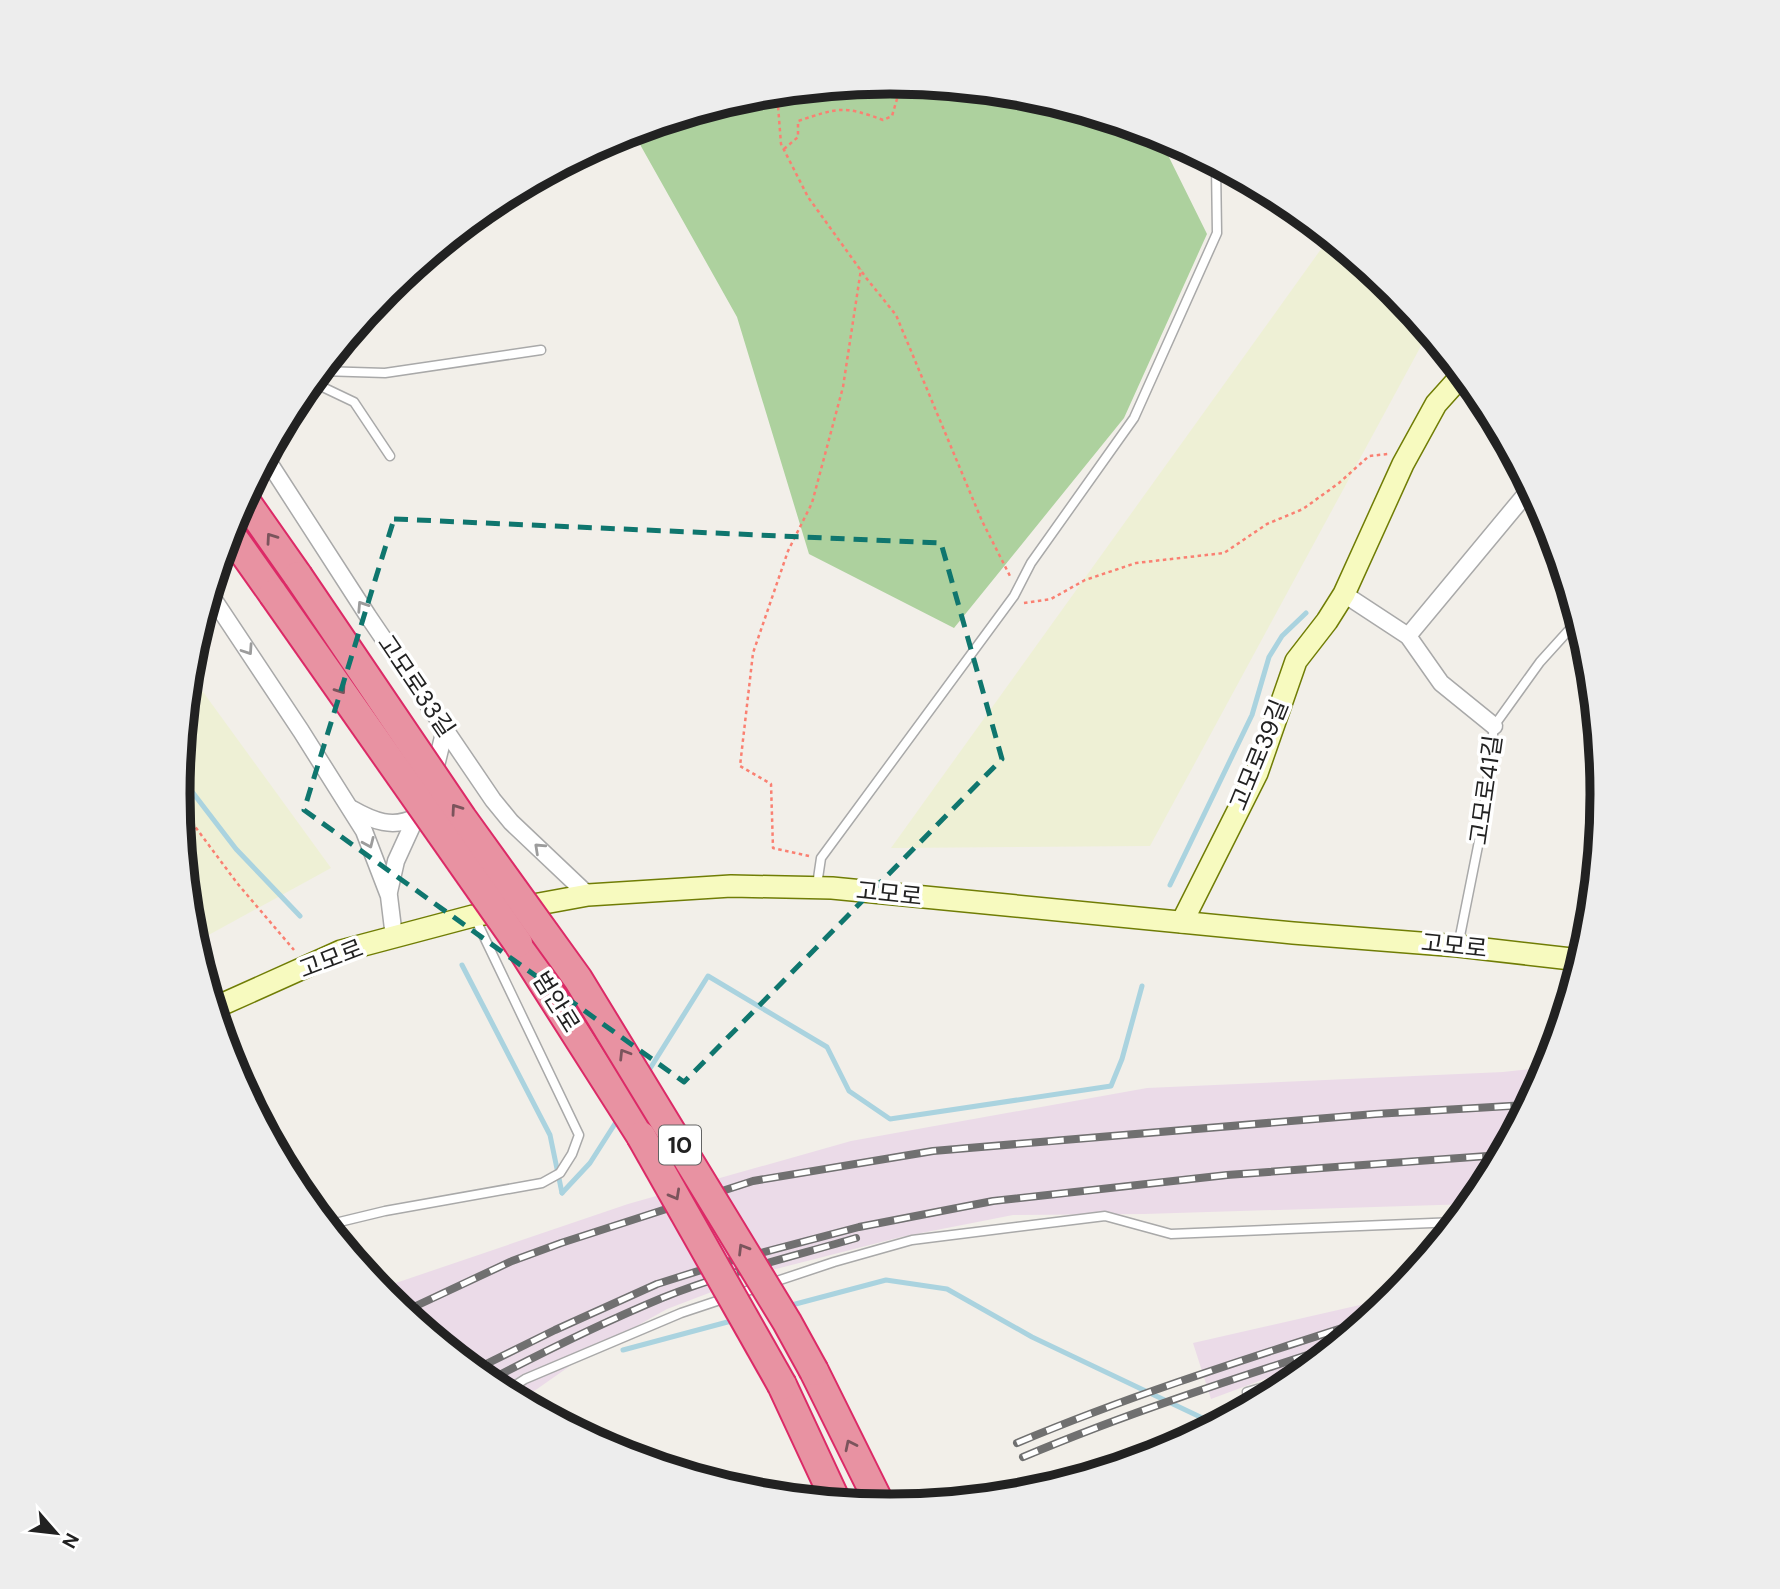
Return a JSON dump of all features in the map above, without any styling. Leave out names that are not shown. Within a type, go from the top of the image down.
[{"type":"highway","name":"범안로","points":[[251,509],[454,807],[578,979],[787,1322],[875,1494]]},
{"type":"highway","name":"범안로","points":[[237,543],[407,782],[529,960],[641,1136],[782,1385],[831,1492]]},
{"type":"main road","name":"고모로39길","points":[[1182,922],[1257,773],[1296,661],[1328,621],[1344,594],[1403,464],[1436,404],[1455,382]]},
{"type":"main road","name":"고모로","points":[[223,1005],[341,951],[473,916],[588,895],[731,886],[817,888],[1458,946],[1570,959]]},
{"type":"street","name":"고모로33길","points":[[272,467],[368,616],[493,800],[511,822],[588,895]]},
{"type":"street","points":[[1408,636],[1523,497]]},
{"type":"street","points":[[1344,594],[1408,636],[1441,683],[1494,726]]},
{"type":"street","points":[[217,604],[350,808],[373,850],[389,896],[394,937]]},
{"type":"street","points":[[389,896],[396,861],[432,780],[445,729]]},
{"type":"street","points":[[350,808],[388,823],[406,822],[416,817]]},
{"type":"lane","points":[[817,888],[821,858],[1017,590],[1031,563],[1134,418],[1217,233],[1216,175]]},
{"type":"lane","points":[[333,371],[385,373],[541,350]]},
{"type":"lane","points":[[322,387],[354,402],[390,456]]},
{"type":"lane","name":"고모로41길","points":[[1458,946],[1482,825],[1494,726],[1539,662],[1570,629]]},
{"type":"lane","points":[[337,1223],[385,1210],[532,1186],[560,1173],[572,1154],[579,1135],[473,916]]},
{"type":"lane","points":[[515,1386],[681,1314],[834,1262],[912,1240],[1105,1216],[1171,1234],[1444,1223]]},
{"type":"lane","points":[[1247,1392],[1262,1388]]},
{"type":"path","points":[[784,149],[798,137],[798,121],[832,110],[853,109],[883,120],[892,116],[898,94]]},
{"type":"path","points":[[778,104],[781,144],[808,197],[896,315],[982,522],[1017,590],[1019,604],[1051,599],[1085,580],[1136,563],[1224,553],[1267,524],[1303,509],[1339,483],[1368,456],[1391,453],[1403,464]]},
{"type":"path","points":[[821,858],[773,848],[771,784],[740,766],[753,653],[788,551],[812,503],[843,387],[860,269]]},
{"type":"path","points":[[191,821],[237,883],[307,966]]},
{"type":"highlighted area","points":[[394,519],[941,543],[1002,759],[684,1082],[304,810]]},
{"type":"shaded area","points":[[1534,1069],[1496,1145],[1457,1204],[1144,1214],[1013,1215],[901,1237],[764,1272],[667,1309],[587,1354],[529,1394],[464,1350],[428,1321],[391,1285],[628,1204],[851,1141],[1147,1088]]},
{"type":"shaded area","points":[[1371,1302],[1352,1321],[1286,1372],[1211,1399],[1193,1343]]},
{"type":"green space","points":[[890,94],[981,100],[1071,118],[1166,152],[1207,234],[1124,418],[954,628],[809,554],[737,317],[639,142],[709,118],[753,108],[799,100]]},
{"type":"green space","points":[[1324,245],[1385,300],[1423,342],[1150,846],[891,848]]},
{"type":"green space","points":[[199,686],[331,868],[205,937],[191,840],[191,749]]},
{"type":"waterway","points":[[1170,885],[1252,715],[1269,657],[1282,636],[1306,613]]},
{"type":"waterway","points":[[190,789],[236,849],[300,916]]},
{"type":"waterway","points":[[462,965],[550,1135],[562,1193]]},
{"type":"waterway","points":[[646,1075],[708,976],[827,1047],[849,1091],[890,1119],[1111,1086],[1122,1059],[1142,986]]},
{"type":"waterway","points":[[562,1193],[590,1163],[618,1119]]},
{"type":"waterway","points":[[788,1306],[886,1280],[947,1289],[1032,1337],[1205,1419]]},
{"type":"waterway","points":[[623,1350],[735,1320]]},
{"type":"railway","points":[[414,1307],[512,1261],[753,1181],[933,1151],[1375,1114],[1517,1106]]},
{"type":"railway","points":[[484,1365],[657,1284],[730,1261],[859,1227],[993,1201],[1227,1175],[1489,1156]]},
{"type":"railway","points":[[499,1376],[618,1317],[685,1289],[856,1238]]},
{"type":"railway","points":[[1017,1443],[1147,1393],[1344,1327]]},
{"type":"railway","points":[[1023,1457],[1139,1412],[1310,1354]]}]
